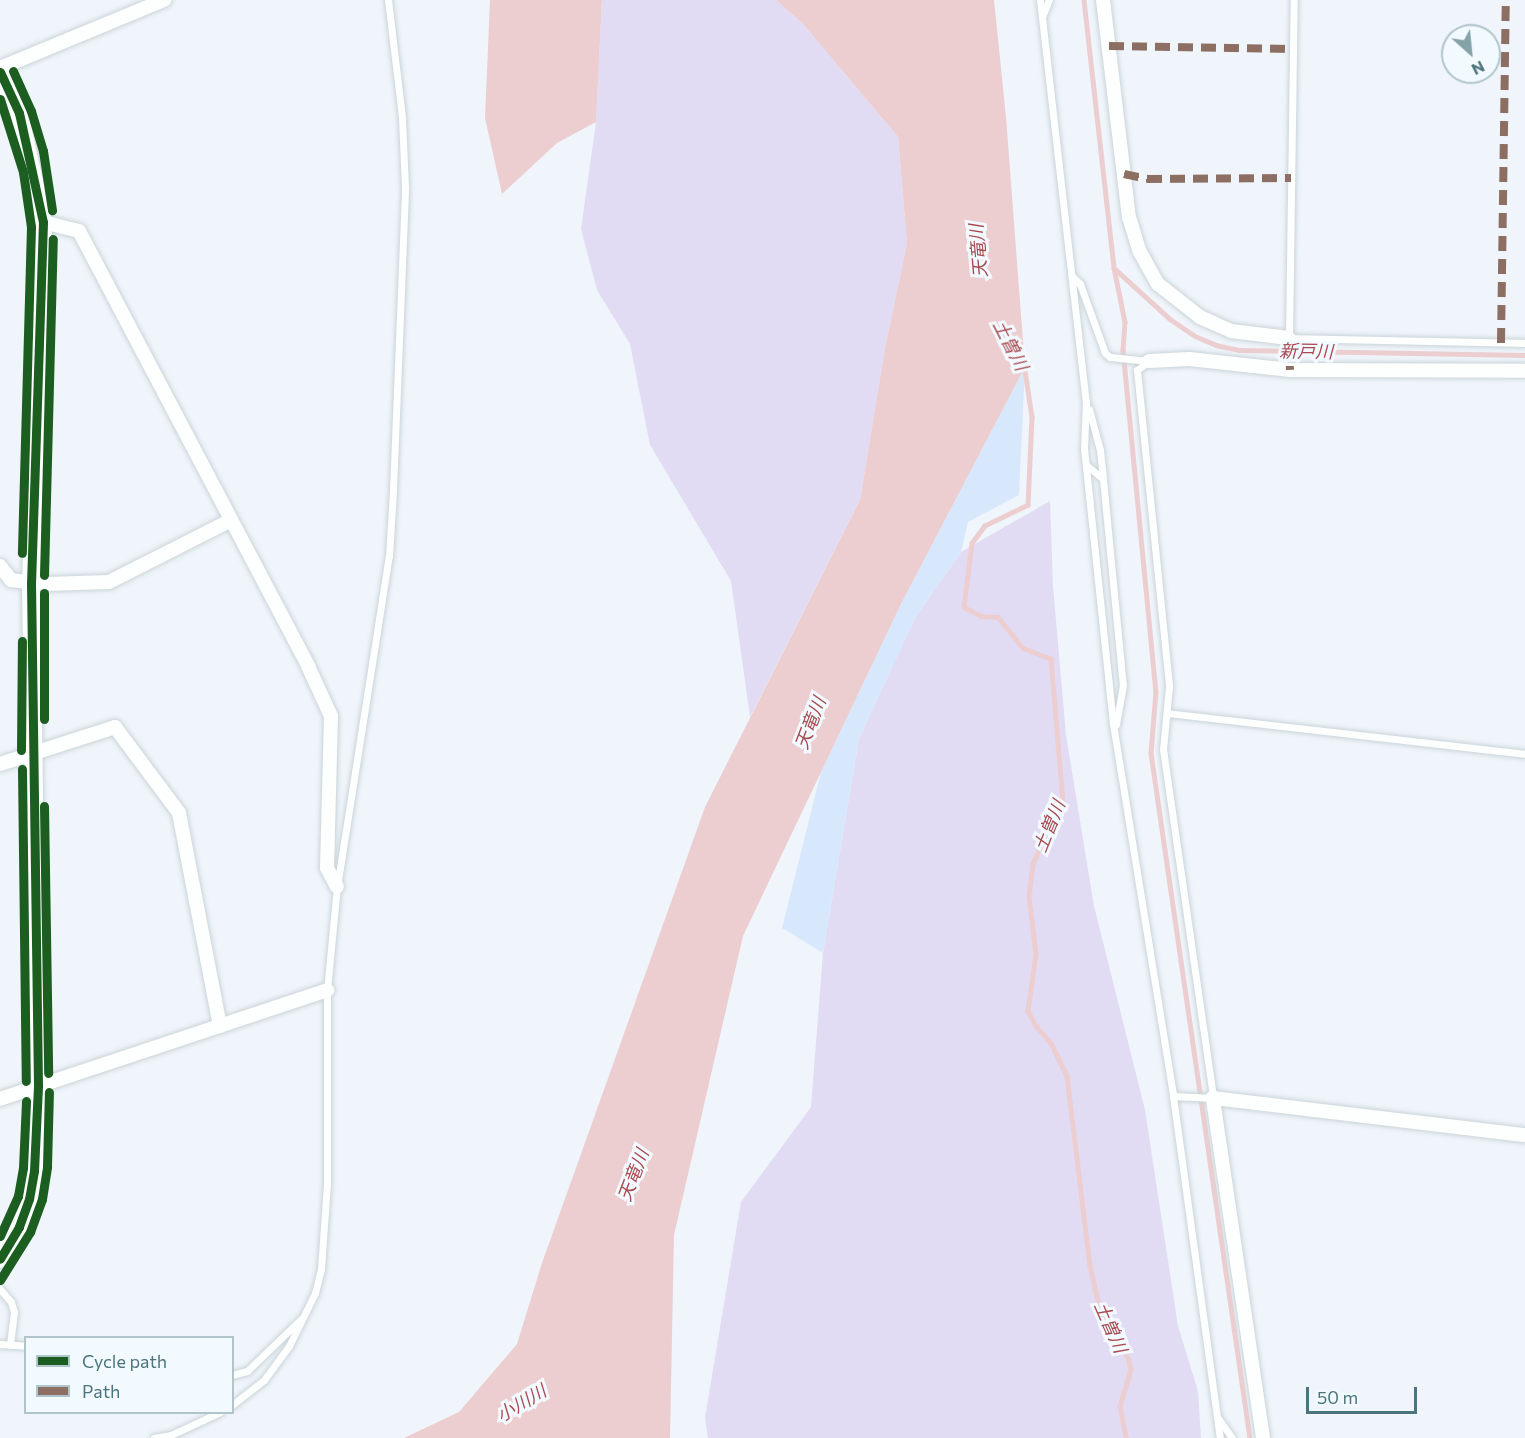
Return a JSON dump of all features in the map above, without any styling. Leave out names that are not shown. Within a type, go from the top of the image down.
[{"type":"street","points":[[0,1259],[20,1227],[29,1199],[34,1171],[38,1086],[31,583],[43,222],[19,113],[0,70],[164,0]]},
{"type":"street","points":[[1103,0],[1129,217],[1140,252],[1158,284],[1200,317],[1231,331],[1289,341]]},
{"type":"street","points":[[43,222],[79,231],[229,521],[308,666],[331,716],[327,868],[337,887]]},
{"type":"street","points":[[1149,361],[1189,359],[1290,370],[1525,370]]},
{"type":"street","points":[[0,566],[11,580],[31,583],[109,582],[229,521]]},
{"type":"street","points":[[0,764],[115,728],[179,813],[220,1026]]},
{"type":"street","points":[[0,1099],[327,990]]},
{"type":"street","points":[[1263,1438],[1210,1098],[1525,1135]]},
{"type":"lane","points":[[234,1403],[264,1380],[289,1346],[306,1315],[321,1269],[327,1184],[327,990],[337,887],[357,772],[390,534],[405,188],[402,117],[388,0]]},
{"type":"lane","points":[[1040,0],[1086,401],[1086,465],[1114,732],[1173,1096],[1220,1438]]},
{"type":"lane","points":[[1042,17],[1049,0]]},
{"type":"lane","points":[[1294,0],[1289,341],[1525,343]]},
{"type":"lane","points":[[1073,277],[1080,284],[1106,353],[1113,357],[1149,361]]},
{"type":"lane","points":[[1149,361],[1137,370],[1169,686],[1163,749],[1210,1098],[1173,1096]]},
{"type":"lane","points":[[1086,401],[1100,450],[1123,685],[1114,732]]},
{"type":"lane","points":[[1086,465],[1103,479]]},
{"type":"lane","points":[[1167,713],[1525,754]]},
{"type":"lane","points":[[0,1288],[11,1302],[14,1312],[10,1345]]},
{"type":"lane","points":[[234,1374],[247,1371],[306,1315]]},
{"type":"lane","points":[[0,1344],[24,1346]]},
{"type":"lane","points":[[154,1438],[171,1435],[218,1414]]},
{"type":"lane","points":[[1217,1416],[1232,1438]]},
{"type":"shaded area","points":[[602,0],[776,0],[803,24],[898,137],[907,243],[885,348],[860,500],[750,717],[731,581],[650,445],[630,344],[597,290],[581,229],[596,122]]},
{"type":"shaded area","points":[[1050,501],[1053,586],[1066,735],[1094,906],[1145,1110],[1178,1326],[1198,1391],[1201,1438],[708,1438],[705,1418],[741,1202],[811,1107],[823,953],[859,738],[915,618],[961,552]]},
{"type":"sand","points":[[1025,367],[1019,495],[968,522],[961,552],[915,618],[859,738],[823,953],[782,928],[821,772],[902,602]]},
{"type":"water","points":[[490,0],[602,0],[596,122],[557,143],[502,194],[485,118]]},
{"type":"water","points":[[776,0],[994,0],[1006,117],[1025,367],[902,602],[743,936],[674,1235],[670,1438],[404,1438],[459,1412],[517,1344],[542,1263],[705,807],[860,500],[885,348],[907,243],[898,137],[803,24]]},
{"type":"waterway","points":[[1084,0],[1114,268],[1125,322],[1123,350],[1156,691],[1151,753],[1250,1438]]},
{"type":"waterway","name":"新戸川","points":[[1114,268],[1170,319],[1195,336],[1216,345],[1239,350],[1525,355]]},
{"type":"waterway","name":"土曽川","points":[[1024,364],[1032,417],[1028,505],[985,526],[972,543],[964,607],[981,616],[998,617],[1023,648],[1051,659],[1063,801],[1033,864],[1029,896],[1036,954],[1028,1011],[1036,1026],[1051,1043],[1067,1076],[1090,1265],[1100,1310],[1129,1360],[1131,1370],[1120,1406],[1126,1438]]},
{"type":"marked path","points":[[1501,343],[1506,0]]},
{"type":"marked path","points":[[1109,46],[1293,49]]},
{"type":"marked path","points":[[1124,174],[1147,179],[1291,178]]},
{"type":"marked path","points":[[1289,343],[1290,370]]},
{"type":"cycle path","points":[[13,71],[31,111],[43,151],[52,210]]},
{"type":"cycle path","points":[[0,72],[19,113],[43,222],[31,583],[38,1086],[34,1171],[29,1199],[19,1227],[0,1259]]},
{"type":"cycle path","points":[[0,99],[23,172],[31,227],[22,553]]},
{"type":"cycle path","points":[[44,575],[53,239]]},
{"type":"cycle path","points":[[44,593],[44,719]]},
{"type":"cycle path","points":[[21,750],[22,641]]},
{"type":"cycle path","points":[[22,769],[26,1081]]},
{"type":"cycle path","points":[[44,806],[48,1073]]},
{"type":"cycle path","points":[[0,1280],[30,1232],[42,1199],[47,1166],[49,1092]]},
{"type":"cycle path","points":[[0,1236],[18,1196],[23,1168],[26,1101]]},
{"type":"water label","name":"天竜川","points":[[978,251]]},
{"type":"water label","name":"天竜川","points":[[810,723]]},
{"type":"water label","name":"天竜川","points":[[633,1175]]},
{"type":"water label","name":"小川川","points":[[521,1403]]}]
